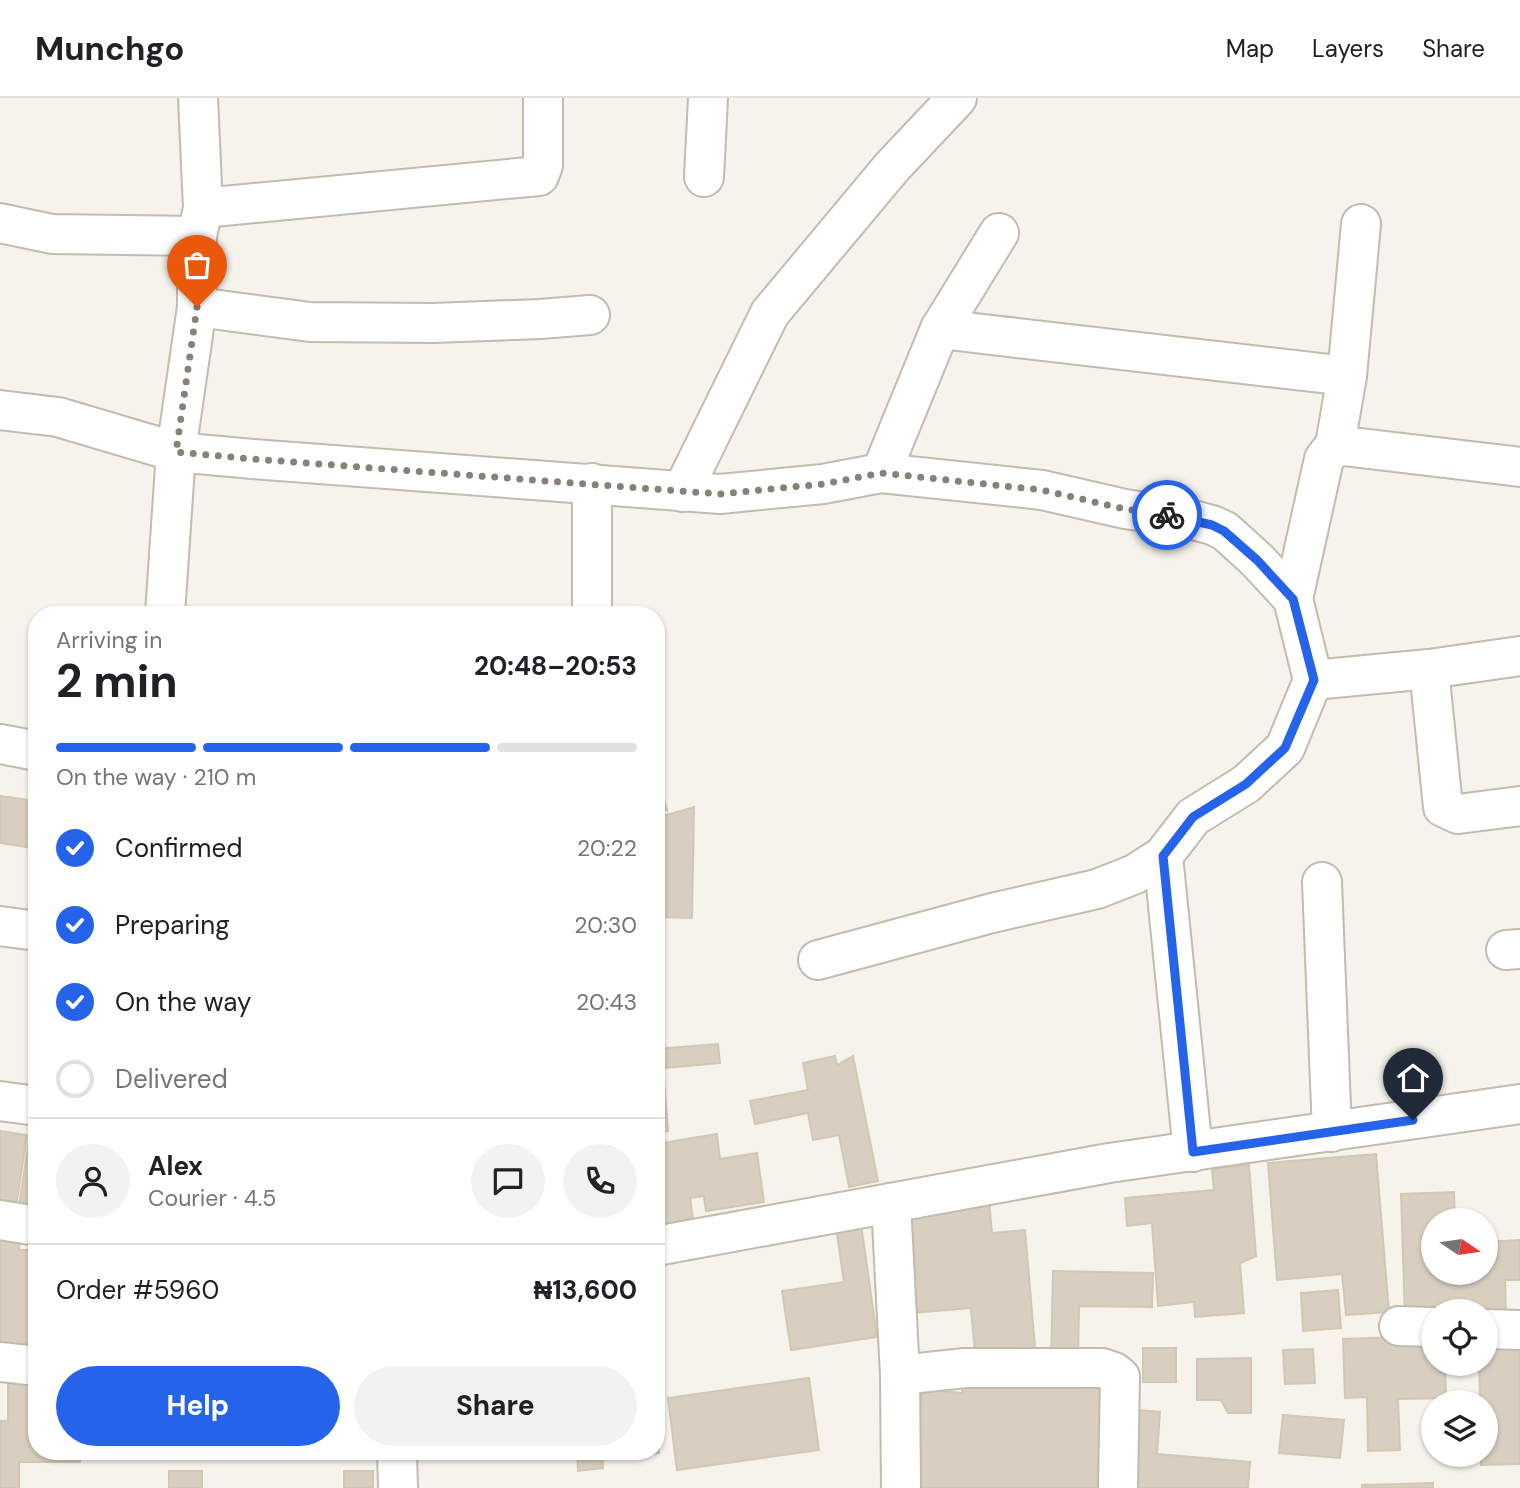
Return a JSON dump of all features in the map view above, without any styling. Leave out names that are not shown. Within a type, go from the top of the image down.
[{"type":"street","points":[[166,606],[176,452],[197,307],[200,222],[198,98]]},
{"type":"street","points":[[0,223],[52,234],[200,222],[539,176],[542,165],[542,98]]},
{"type":"street","points":[[704,177],[708,98]]},
{"type":"street","points":[[682,492],[771,313],[892,167],[957,98]]},
{"type":"street","points":[[818,960],[992,913],[1097,889],[1135,874],[1163,856],[1193,817],[1246,784],[1285,748],[1314,680],[1293,599],[1324,459],[1335,445],[1347,376],[1361,224]]},
{"type":"street","points":[[881,473],[940,329],[999,233]]},
{"type":"street","points":[[197,307],[310,322],[433,323],[590,315]]},
{"type":"street","points":[[940,329],[1347,376]]},
{"type":"street","points":[[0,410],[58,417],[176,452],[426,473],[720,494],[823,484],[881,473],[1042,490],[1212,525],[1224,531],[1257,560],[1293,599]]},
{"type":"street","points":[[1335,445],[1520,467]]},
{"type":"street","points":[[592,483],[592,606]]},
{"type":"street","points":[[1314,680],[1429,669],[1520,656]]},
{"type":"street","points":[[1429,669],[1443,807],[1458,814],[1520,806]]},
{"type":"street","points":[[0,744],[28,749]]},
{"type":"street","points":[[1163,856],[1193,1152]]},
{"type":"street","points":[[1322,882],[1332,1132]]},
{"type":"street","points":[[0,926],[28,930]]},
{"type":"street","points":[[0,1101],[28,1105]]},
{"type":"street","points":[[665,1244],[1109,1163],[1520,1104]]},
{"type":"street","points":[[891,1203],[900,1375],[901,1488]]},
{"type":"street","points":[[0,1220],[28,1225]]},
{"type":"street","points":[[1498,1329],[1520,1330]]},
{"type":"street","points":[[0,1362],[28,1365]]},
{"type":"street","points":[[900,1375],[965,1368],[1102,1368],[1114,1372],[1119,1377],[1118,1488]]},
{"type":"street","points":[[397,1460],[398,1488]]},
{"type":"building","points":[[0,796],[28,800],[28,847],[0,843]]},
{"type":"building","points":[[694,807],[692,918],[665,917],[665,815]]},
{"type":"building","points":[[718,1044],[720,1063],[665,1068],[665,1048]]},
{"type":"building","points":[[835,1056],[837,1065],[853,1056],[878,1181],[849,1187],[839,1135],[813,1140],[808,1113],[755,1124],[750,1101],[808,1090],[803,1063]]},
{"type":"building","points":[[665,1093],[668,1131],[665,1131]]},
{"type":"building","points":[[0,1131],[27,1135],[16,1207],[0,1205]]},
{"type":"building","points":[[717,1134],[720,1159],[757,1153],[764,1202],[706,1211],[704,1196],[690,1198],[693,1219],[665,1224],[665,1143]]},
{"type":"building","points":[[28,1147],[28,1207],[19,1206]]},
{"type":"building","points":[[1376,1154],[1389,1312],[1346,1315],[1342,1274],[1277,1280],[1268,1163]]},
{"type":"building","points":[[1249,1165],[1256,1256],[1240,1263],[1244,1313],[1195,1317],[1194,1302],[1158,1306],[1152,1223],[1127,1226],[1125,1198],[1214,1190],[1212,1169]]},
{"type":"building","points":[[1454,1192],[1455,1208],[1421,1208],[1421,1285],[1498,1285],[1498,1241],[1520,1240],[1520,1280],[1505,1280],[1506,1314],[1498,1313],[1498,1299],[1421,1299],[1421,1314],[1405,1317],[1401,1194]]},
{"type":"building","points":[[989,1200],[992,1233],[1025,1230],[1036,1359],[976,1365],[971,1308],[913,1313],[904,1207]]},
{"type":"building","points":[[861,1224],[877,1337],[791,1350],[782,1291],[844,1282],[836,1228]]},
{"type":"building","points":[[0,1232],[20,1233],[19,1250],[28,1250],[28,1348],[0,1346]]},
{"type":"building","points":[[1053,1271],[1153,1273],[1152,1307],[1079,1306],[1078,1363],[1051,1363]]},
{"type":"building","points":[[1338,1290],[1341,1328],[1303,1331],[1301,1293]]},
{"type":"building","points":[[1498,1334],[1520,1334],[1520,1464],[1498,1465],[1498,1390],[1480,1390],[1479,1376],[1498,1376]]},
{"type":"building","points":[[1421,1336],[1421,1376],[1445,1376],[1446,1390],[1421,1390],[1421,1399],[1398,1399],[1400,1450],[1368,1451],[1367,1397],[1345,1398],[1343,1339]]},
{"type":"building","points":[[1143,1348],[1176,1348],[1176,1382],[1143,1382]]},
{"type":"building","points":[[1313,1349],[1315,1383],[1285,1384],[1283,1350]]},
{"type":"building","points":[[1251,1358],[1251,1413],[1228,1413],[1221,1400],[1197,1400],[1197,1359]]},
{"type":"building","points":[[964,1370],[1115,1382],[1106,1488],[914,1488],[922,1389],[962,1393]]},
{"type":"building","points":[[809,1378],[819,1450],[677,1470],[668,1398]]},
{"type":"building","points":[[8,1382],[28,1382],[28,1460],[80,1462],[19,1462],[19,1488],[0,1488],[0,1421],[8,1421]]},
{"type":"building","points":[[1138,1410],[1160,1412],[1157,1454],[1250,1462],[1248,1488],[1131,1488]]},
{"type":"building","points":[[1283,1415],[1344,1420],[1340,1458],[1279,1453]]},
{"type":"building","points":[[577,1460],[603,1460],[603,1468],[578,1471]]},
{"type":"building","points":[[169,1471],[202,1471],[202,1488],[169,1488]]},
{"type":"building","points":[[344,1471],[373,1471],[373,1488],[344,1488]]},
{"type":"building","points":[[1433,1483],[1433,1488],[1362,1488],[1362,1485]]},
{"type":"way so far","points":[[197,307],[176,452],[720,494],[823,484],[881,473],[1042,490],[1125,509],[1167,515]]},
{"type":"route","points":[[1167,515],[1212,525],[1224,531],[1257,560],[1293,599],[1314,680],[1285,748],[1246,784],[1193,817],[1163,856],[1193,1152],[1413,1120]]}]
